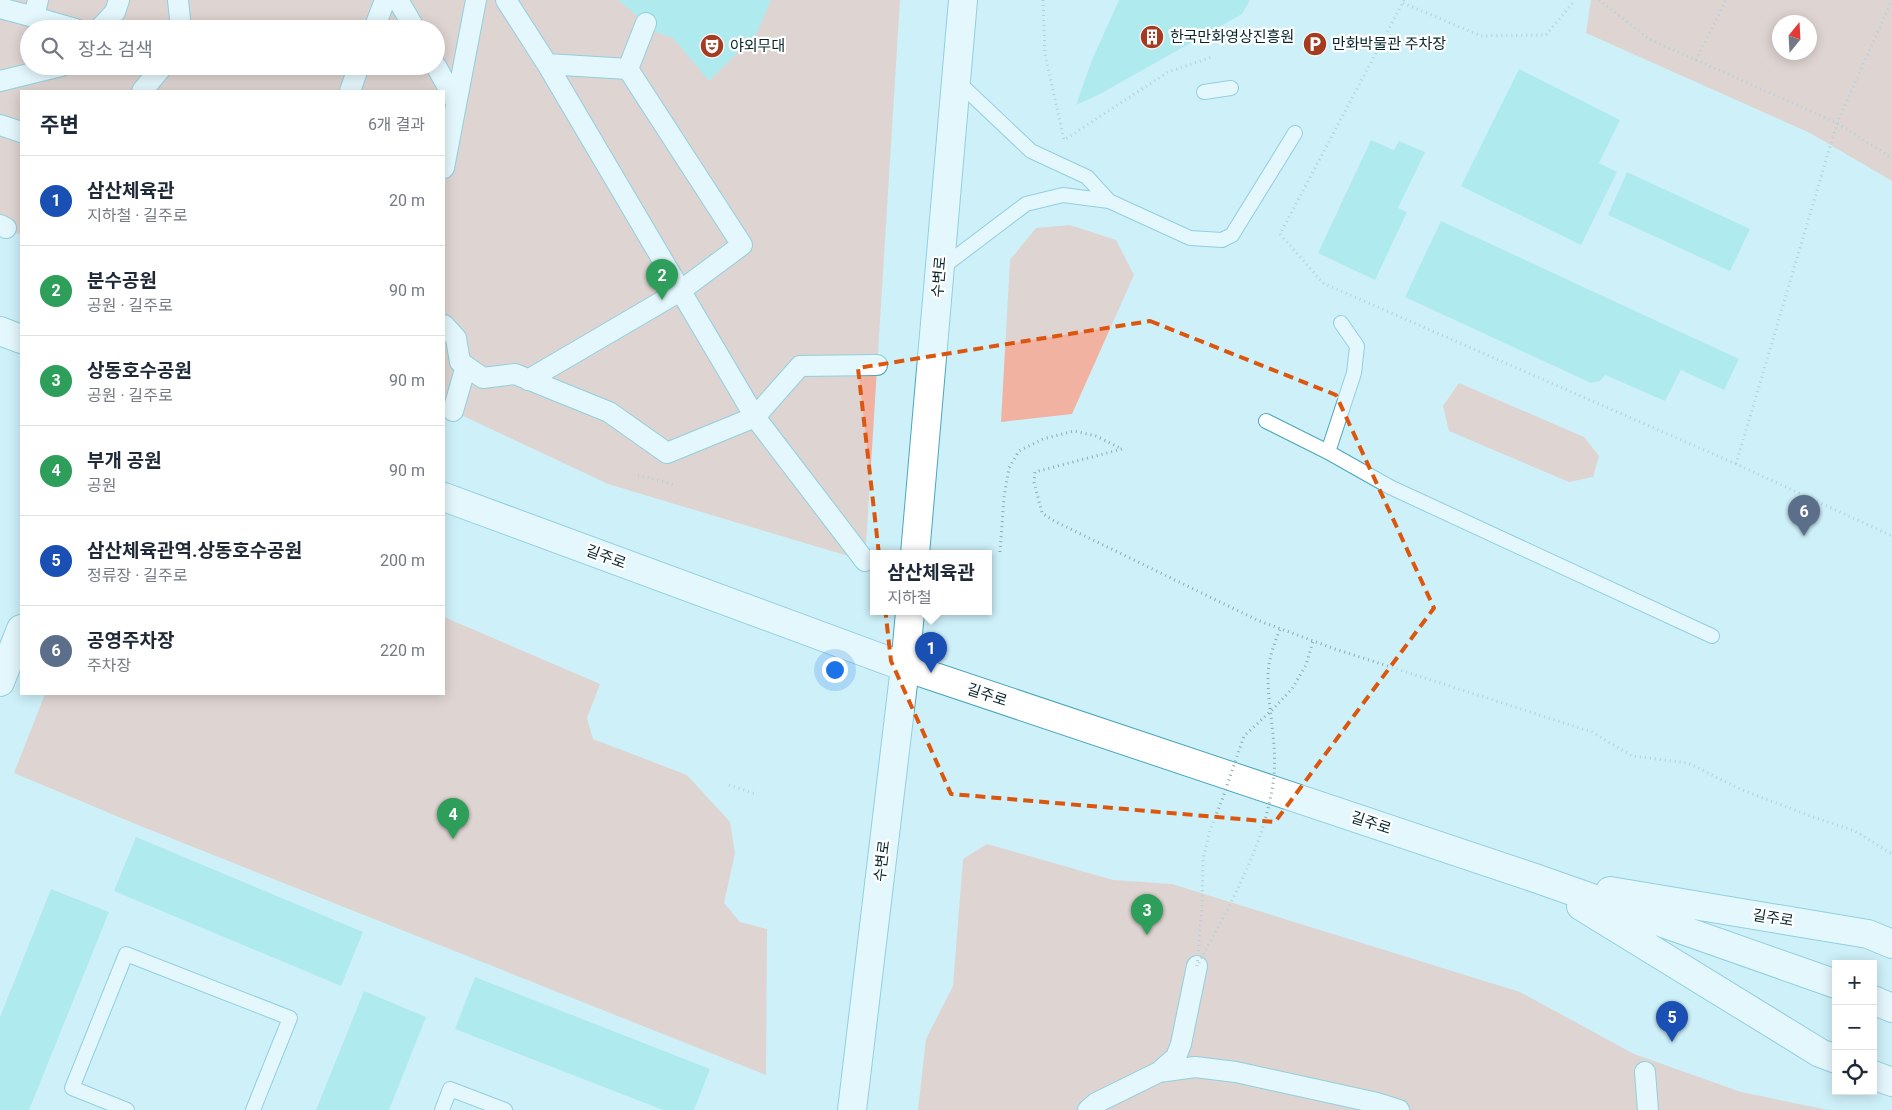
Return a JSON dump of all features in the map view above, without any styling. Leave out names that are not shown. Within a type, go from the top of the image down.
[{"type":"street","points":[[107,20],[115,12],[119,0]]},
{"type":"street","points":[[178,0],[180,20]]},
{"type":"street","points":[[377,20],[385,0]]},
{"type":"street","points":[[398,0],[410,20]]},
{"type":"street","points":[[445,162],[476,0]]},
{"type":"street","points":[[506,0],[546,64],[755,417],[865,561]]},
{"type":"street","name":"수변로","points":[[915,550],[963,0]]},
{"type":"street","points":[[0,8],[36,8],[59,20]]},
{"type":"street","points":[[628,69],[646,23]]},
{"type":"street","points":[[546,64],[628,69]]},
{"type":"street","points":[[528,380],[680,291],[742,245],[628,69]]},
{"type":"street","points":[[0,80],[22,75]]},
{"type":"street","points":[[143,90],[155,75]]},
{"type":"street","points":[[350,90],[356,75]]},
{"type":"street","points":[[441,75],[456,102]]},
{"type":"street","points":[[0,125],[20,132]]},
{"type":"street","points":[[445,327],[456,338],[460,362],[483,378],[515,374],[609,412],[668,453],[755,417],[800,366],[877,365]]},
{"type":"street","points":[[0,331],[20,339]]},
{"type":"street","points":[[453,411],[466,366]]},
{"type":"street","name":"길주로","points":[[445,497],[905,667],[1535,878],[1832,983]]},
{"type":"street","name":"수변로","points":[[852,1110],[910,615]]},
{"type":"street","points":[[0,682],[20,632]]},
{"type":"street","name":"길주로","points":[[1535,878],[1868,934],[1892,944]]},
{"type":"street","name":"길주로","points":[[1535,878],[1820,1053],[1832,1058]]},
{"type":"street","points":[[1088,1110],[1096,1103],[1159,1072],[1176,1057],[1181,1044],[1197,966]]},
{"type":"street","points":[[1877,1002],[1892,1008]]},
{"type":"street","points":[[1159,1072],[1195,1067],[1236,1072],[1377,1102],[1399,1110]]},
{"type":"street","points":[[1645,1072],[1648,1110]]},
{"type":"street","points":[[1877,1076],[1892,1082]]},
{"type":"lane","points":[[956,80],[1031,151],[1087,177],[1109,201]]},
{"type":"lane","points":[[1204,92],[1231,88]]},
{"type":"lane","points":[[940,269],[1026,204],[1063,195],[1109,201],[1190,238],[1222,240],[1232,236],[1295,133]]},
{"type":"lane","points":[[1328,452],[1354,373],[1357,346],[1341,323]]},
{"type":"lane","points":[[1266,421],[1328,452],[1390,487],[1712,636]]},
{"type":"lane","points":[[127,1110],[72,1088],[126,954],[290,1018],[253,1110]]},
{"type":"lane","points":[[442,1110],[450,1089],[505,1110]]},
{"type":"path","points":[[1043,0],[1045,54],[1064,140],[1168,72],[1212,57]]},
{"type":"path","points":[[1575,0],[1546,35],[1481,36],[1403,2],[1280,234],[1323,283],[1736,464],[1892,536]]},
{"type":"path","points":[[1599,0],[1649,39],[1837,124],[1892,158]]},
{"type":"path","points":[[1696,60],[1726,0]]},
{"type":"path","points":[[1736,464],[1837,124],[1892,0]]},
{"type":"path","points":[[1000,552],[1004,496],[1009,468],[1019,451],[1043,438],[1074,431],[1096,436],[1122,449],[1035,472],[1034,482],[1042,512],[1054,521],[1257,620],[1335,649],[1592,732],[1632,756],[1688,763],[1742,790],[1855,831],[1892,854]]},
{"type":"path","points":[[638,474],[675,484]]},
{"type":"path","points":[[1197,966],[1236,892],[1259,838],[1274,776],[1268,676],[1272,650],[1280,629]]},
{"type":"path","points":[[1197,966],[1202,908],[1203,859],[1210,830],[1244,736],[1292,689],[1306,664],[1313,641]]},
{"type":"path","points":[[729,786],[756,794]]},
{"type":"highlighted area","points":[[1150,321],[1336,395],[1434,608],[1275,822],[951,794],[891,661],[858,368]]},
{"type":"shaded area","points":[[0,0],[900,0],[865,561],[608,484],[445,407],[445,90],[20,90],[20,235],[0,226]]},
{"type":"shaded area","points":[[1591,0],[1892,0],[1892,181],[1810,133],[1586,33]]},
{"type":"shaded area","points":[[1070,225],[1116,240],[1134,275],[1072,414],[1001,422],[1010,260],[1036,228]]},
{"type":"shaded area","points":[[1459,383],[1584,437],[1599,456],[1593,477],[1569,482],[1449,431],[1443,406]]},
{"type":"shaded area","points":[[445,617],[600,684],[587,718],[593,739],[687,775],[730,822],[735,853],[724,903],[740,922],[767,929],[766,1075],[138,825],[14,773],[45,695],[445,695]]},
{"type":"shaded area","points":[[987,844],[1113,880],[1172,884],[1520,992],[1634,1054],[1741,1092],[1828,1110],[918,1110],[926,1039],[953,986],[963,859]]},
{"type":"building","name":"야외무대","points":[[618,0],[771,0],[757,33],[709,81],[673,38],[658,33]]},
{"type":"building","name":"한국만화영상진흥원","points":[[1119,0],[1250,0],[1242,14],[1100,94],[1076,105],[1092,60]]},
{"type":"building","points":[[1519,69],[1620,120],[1599,163],[1617,172],[1581,245],[1461,186]]},
{"type":"building","points":[[1371,140],[1394,150],[1399,141],[1425,152],[1398,208],[1407,212],[1375,280],[1318,253]]},
{"type":"building","points":[[1627,172],[1750,229],[1730,271],[1608,215]]},
{"type":"building","points":[[1441,221],[1739,359],[1724,390],[1681,370],[1665,401],[1605,375],[1600,381],[1591,383],[1405,297]]},
{"type":"building","points":[[136,837],[363,932],[341,986],[114,891]]},
{"type":"building","points":[[51,889],[109,912],[29,1110],[0,1110],[0,1017]]},
{"type":"building","points":[[475,977],[710,1069],[694,1110],[663,1110],[455,1029]]},
{"type":"building","points":[[364,991],[426,1017],[389,1110],[316,1110]]},
{"type":"place","name":"한국만화영상진흥원","points":[[1152,37]]},
{"type":"place","name":"만화박물관 주차장","points":[[1315,44]]},
{"type":"place","name":"야외무대","points":[[712,46]]},
{"type":"place","name":"분수공원","points":[[662,300]]},
{"type":"place","name":"공영주차장","points":[[1804,536]]},
{"type":"place","name":"삼산체육관","points":[[931,673]]},
{"type":"place","name":"부개 공원","points":[[453,839]]},
{"type":"place","name":"상동호수공원","points":[[1147,935]]},
{"type":"place","name":"삼산체육관역.상동호수공원","points":[[1672,1042]]}]
